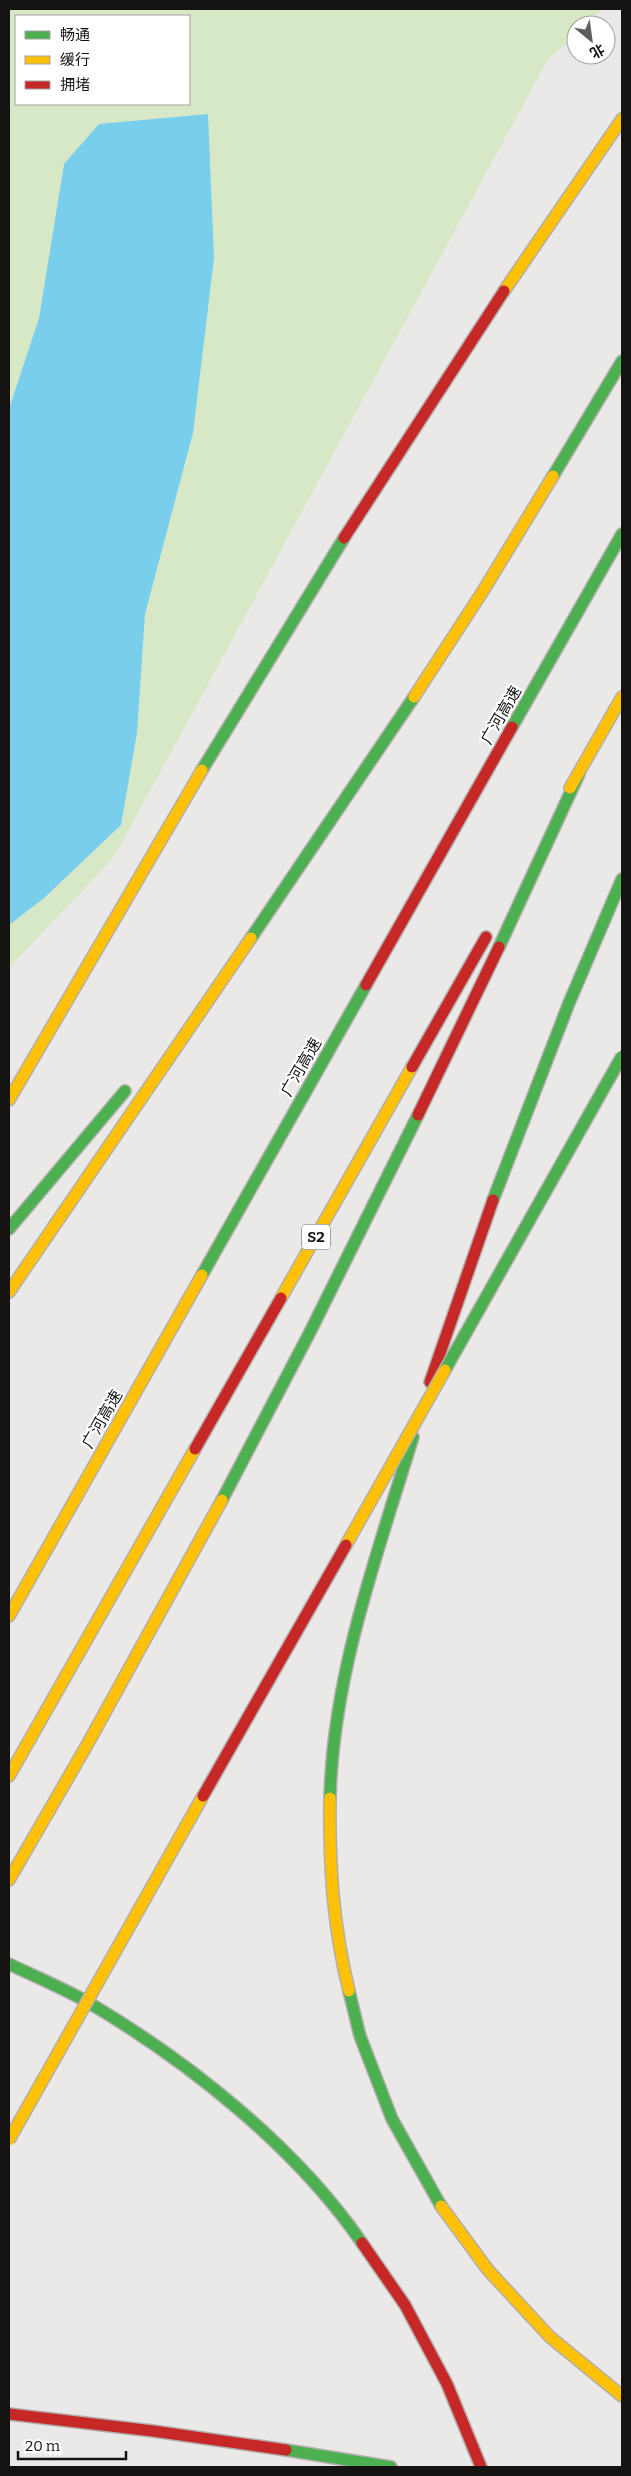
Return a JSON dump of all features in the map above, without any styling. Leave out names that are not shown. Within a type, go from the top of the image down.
[{"type":"highway","points":[[9,1100],[172,819],[307,597],[406,442],[622,119]]},
{"type":"highway","points":[[9,1292],[390,735],[459,628],[622,361]]},
{"type":"highway","name":"广河高速","points":[[9,1616],[622,534]]},
{"type":"highway","points":[[510,895],[622,697]]},
{"type":"highway","points":[[9,1880],[159,1617],[279,1393],[395,1167],[504,938],[579,774]]},
{"type":"highway","points":[[170,1036],[292,876]]},
{"type":"highway","points":[[622,879],[530,1102],[476,1247],[420,1413],[370,1580],[340,1702],[331,1764],[328,1826],[330,1888],[352,2011],[371,2071],[396,2128],[425,2184],[459,2236],[498,2285],[541,2330],[622,2396]]},
{"type":"highway","name":"S2","points":[[9,1776],[491,929]]},
{"type":"highway","points":[[9,2140],[622,1056]]},
{"type":"highway","points":[[9,1229],[134,1080]]},
{"type":"highway","points":[[9,1964],[46,1980],[109,2014],[169,2052],[225,2095],[277,2143],[325,2195],[369,2250],[408,2309],[442,2372],[480,2467]]},
{"type":"highway","points":[[9,2414],[93,2422],[250,2443],[391,2467]]},
{"type":"green space","points":[[9,9],[603,9],[597,15],[566,15],[566,43],[547,61],[114,857],[9,968],[9,925],[43,899],[121,825],[137,733],[145,614],[193,433],[64,163],[39,318],[9,409]]},
{"type":"water","points":[[208,114],[214,258],[193,433],[145,614],[137,733],[121,825],[43,899],[9,925],[9,409],[39,318],[64,164],[99,124]]},
{"type":"traffic: fast","points":[[553,476],[622,361]]},
{"type":"traffic: fast","points":[[512,727],[622,534]]},
{"type":"traffic: fast","points":[[202,770],[344,538]]},
{"type":"traffic: fast","points":[[251,938],[414,697]]},
{"type":"traffic: fast","points":[[499,947],[579,774]]},
{"type":"traffic: fast","points":[[493,1200],[569,1003],[622,879]]},
{"type":"traffic: fast","points":[[202,1275],[366,985]]},
{"type":"traffic: fast","points":[[445,1370],[622,1056]]},
{"type":"traffic: fast","points":[[9,1229],[125,1091]]},
{"type":"traffic: fast","points":[[222,1500],[309,1334],[418,1115]]},
{"type":"traffic: fast","points":[[330,1798],[333,1752],[348,1660],[372,1570],[413,1437]]},
{"type":"traffic: fast","points":[[9,1964],[91,2004],[128,2027],[203,2080],[239,2110],[306,2173],[362,2243]]},
{"type":"traffic: fast","points":[[349,1991],[360,2036],[392,2119],[441,2206]]},
{"type":"traffic: fast","points":[[286,2450],[391,2467]]},
{"type":"traffic: slow","points":[[504,291],[622,119]]},
{"type":"traffic: slow","points":[[414,697],[483,591],[553,476]]},
{"type":"traffic: slow","points":[[570,788],[622,697]]},
{"type":"traffic: slow","points":[[9,1100],[202,770]]},
{"type":"traffic: slow","points":[[9,1292],[251,938]]},
{"type":"traffic: slow","points":[[281,1298],[412,1067]]},
{"type":"traffic: slow","points":[[9,1616],[202,1275]]},
{"type":"traffic: slow","points":[[346,1545],[445,1370]]},
{"type":"traffic: slow","points":[[9,1776],[195,1449]]},
{"type":"traffic: slow","points":[[9,1880],[87,1745],[222,1500]]},
{"type":"traffic: slow","points":[[9,2140],[203,1796]]},
{"type":"traffic: slow","points":[[330,1798],[330,1847],[333,1895],[339,1943],[349,1991]]},
{"type":"traffic: slow","points":[[441,2206],[488,2270],[550,2337],[622,2396]]},
{"type":"traffic: jam","points":[[344,538],[504,291]]},
{"type":"traffic: jam","points":[[366,985],[512,727]]},
{"type":"traffic: jam","points":[[412,1067],[486,937]]},
{"type":"traffic: jam","points":[[418,1115],[499,947]]},
{"type":"traffic: jam","points":[[430,1382],[493,1200]]},
{"type":"traffic: jam","points":[[195,1449],[281,1298]]},
{"type":"traffic: jam","points":[[203,1796],[346,1545]]},
{"type":"traffic: jam","points":[[362,2243],[405,2305],[447,2384],[481,2467]]},
{"type":"traffic: jam","points":[[9,2414],[153,2431],[286,2450]]}]
